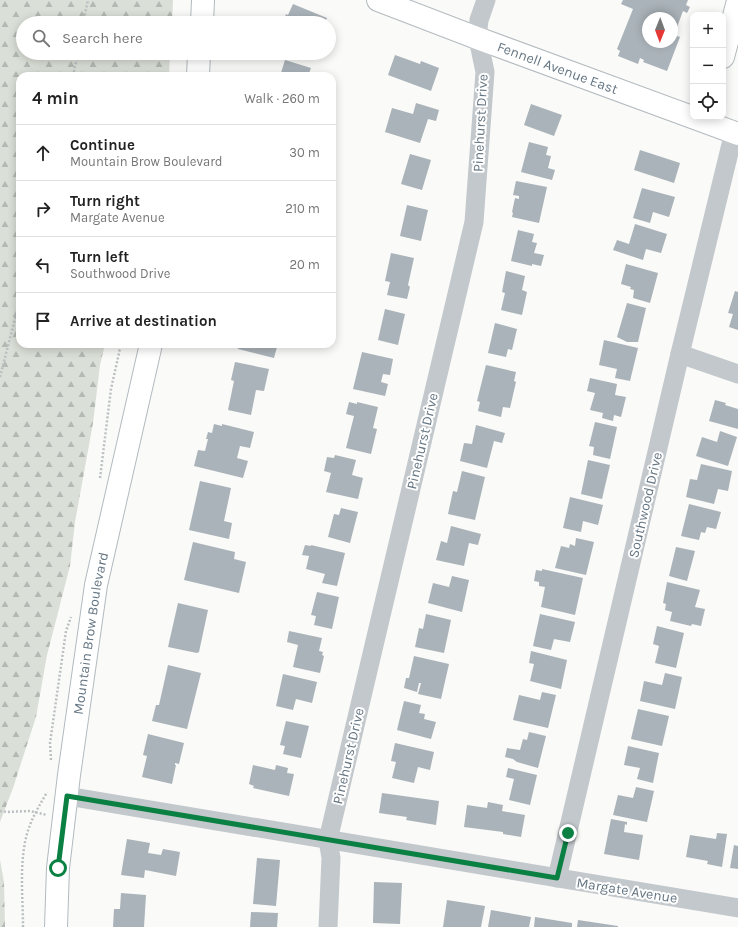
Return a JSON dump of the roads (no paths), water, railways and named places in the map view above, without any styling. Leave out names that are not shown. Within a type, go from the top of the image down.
[{"type":"main road","points":[[202,16],[203,0]]},
{"type":"main road","name":"Fennell Avenue East","points":[[378,0],[477,38],[690,114]]},
{"type":"main road","points":[[725,48],[738,1]]},
{"type":"main road","points":[[198,72],[199,60]]},
{"type":"main road","name":"Fennell Avenue East","points":[[706,120],[736,133]]},
{"type":"main road","name":"Mountain Brow Boulevard","points":[[56,927],[58,868],[69,774],[96,585],[149,348]]},
{"type":"street","points":[[477,38],[479,20],[486,0]]},
{"type":"street","name":"Pinehurst Drive","points":[[328,840],[474,222],[485,72],[477,38]]},
{"type":"street","name":"Southwood Drive","points":[[557,878],[680,354],[736,133]]},
{"type":"street","points":[[680,354],[738,374]]},
{"type":"street","name":"Margate Avenue","points":[[66,806],[328,840],[738,908]]},
{"type":"street","points":[[328,840],[331,858],[328,927]]}]
